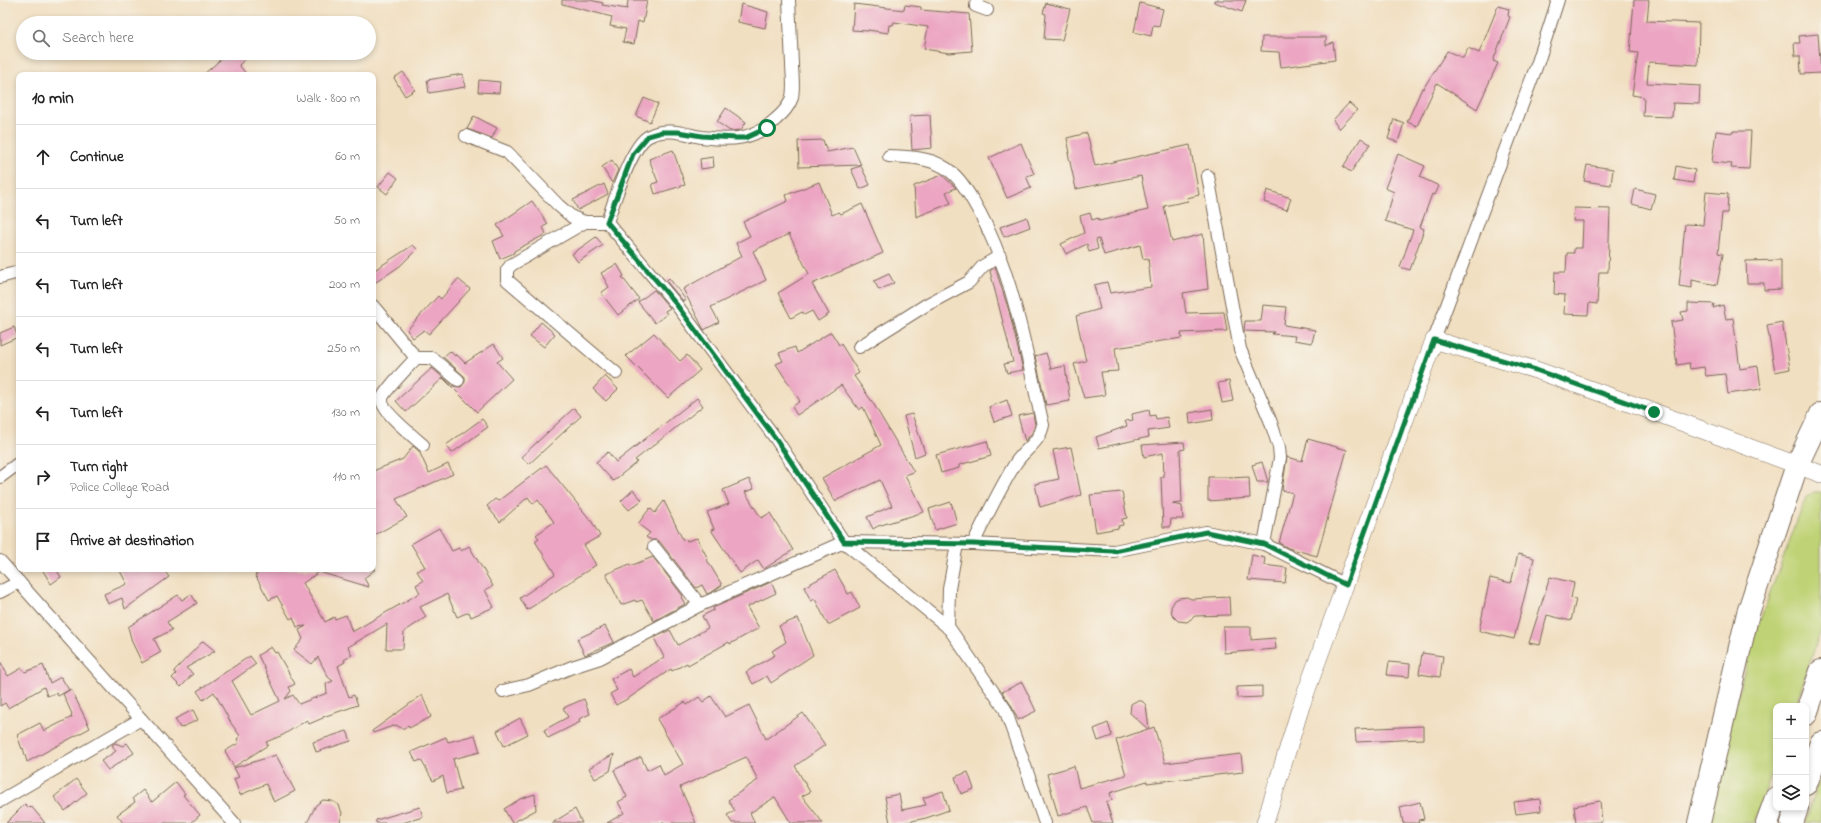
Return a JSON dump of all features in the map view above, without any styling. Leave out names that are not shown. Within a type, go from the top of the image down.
[{"type":"highway","points":[[1699,823],[1748,613],[1797,465],[1821,414]]},
{"type":"highway","points":[[1809,706],[1821,672]]},
{"type":"highway","points":[[1809,776],[1821,743]]},
{"type":"highway","points":[[1767,823],[1773,806]]},
{"type":"highway","points":[[1792,823],[1796,811]]},
{"type":"street","points":[[607,222],[633,154],[648,136],[662,132],[678,132],[702,136],[745,138],[767,128],[784,111],[791,100],[793,82],[790,0]]},
{"type":"street","points":[[977,0],[976,6],[987,10]]},
{"type":"street","points":[[1265,823],[1301,706],[1434,340],[1535,70],[1558,0]]},
{"type":"street","points":[[466,136],[507,152],[558,205],[572,217],[585,222],[607,222],[676,304],[748,400],[776,439],[844,542],[948,628],[1005,709],[1045,823]]},
{"type":"street","points":[[889,156],[922,159],[942,165],[960,179],[981,213],[1000,256],[1011,290],[1043,425],[1041,435],[1034,444],[1023,452],[1015,464],[989,510],[973,544]]},
{"type":"street","points":[[1208,176],[1242,354],[1270,420],[1279,447],[1280,458],[1264,544]]},
{"type":"street","points":[[585,222],[511,265],[507,270],[507,280],[616,373]]},
{"type":"street","points":[[859,347],[926,305],[969,282],[983,266],[1000,256]]},
{"type":"street","points":[[0,277],[16,273]]},
{"type":"street","points":[[376,310],[416,358]]},
{"type":"street","points":[[1434,340],[1536,370],[1821,474]]},
{"type":"street","points":[[423,445],[400,425],[383,404],[382,400],[388,389],[416,358],[432,358],[458,380]]},
{"type":"street","points":[[0,477],[16,465]]},
{"type":"street","points":[[503,691],[529,685],[572,667],[600,658],[700,604],[844,542],[973,544],[1114,551],[1206,532],[1264,544],[1346,585]]},
{"type":"street","points":[[948,628],[949,589],[957,544]]},
{"type":"street","points":[[654,547],[700,604]]},
{"type":"street","points":[[0,561],[234,823]]},
{"type":"street","points":[[0,592],[19,582]]},
{"type":"street","points":[[0,801],[141,719]]},
{"type":"green space","points":[[1814,492],[1821,492],[1821,630],[1796,703],[1773,703],[1773,769],[1754,823],[1709,823],[1735,705],[1753,639],[1806,497]]},
{"type":"green space","points":[[1821,774],[1821,823],[1805,823]]},
{"type":"building","points":[[562,0],[590,0],[603,3],[602,5],[627,9],[628,0],[647,0],[643,23],[638,21],[634,44],[623,42],[626,29],[610,26],[612,17],[562,4]]},
{"type":"building","points":[[1214,0],[1246,0],[1242,12],[1214,2]]},
{"type":"building","points":[[1634,0],[1649,0],[1647,21],[1699,23],[1698,65],[1649,62],[1647,83],[1700,86],[1699,104],[1673,103],[1672,117],[1643,116],[1644,97],[1632,95],[1638,53],[1630,52]]},
{"type":"building","points":[[1046,3],[1070,9],[1062,40],[1044,39],[1046,14],[1043,13]]},
{"type":"building","points":[[1140,3],[1163,9],[1159,26],[1153,25],[1151,36],[1134,32]]},
{"type":"building","points":[[741,4],[768,12],[765,28],[738,22]]},
{"type":"building","points":[[854,4],[904,10],[905,5],[921,7],[921,10],[969,14],[972,51],[949,53],[924,49],[928,27],[894,22],[893,25],[889,25],[888,33],[868,30],[852,30]]},
{"type":"building","points":[[1498,6],[1509,9],[1508,16],[1510,17],[1493,61],[1498,63],[1477,109],[1437,83],[1417,126],[1407,122],[1422,88],[1423,89],[1447,51],[1463,58],[1468,48],[1479,53]]},
{"type":"building","points":[[1818,34],[1821,73],[1801,74],[1800,56],[1795,56],[1794,43],[1800,43],[1799,36]]},
{"type":"building","points":[[1262,37],[1326,37],[1326,46],[1333,42],[1335,60],[1281,67],[1279,52],[1261,51]]},
{"type":"building","points":[[220,60],[244,60],[239,65],[245,72],[206,72]]},
{"type":"building","points":[[403,72],[415,90],[405,96],[394,78]]},
{"type":"building","points":[[463,74],[465,87],[429,93],[427,80]]},
{"type":"building","points":[[479,80],[500,82],[499,93],[478,92]]},
{"type":"building","points":[[644,98],[658,104],[650,122],[636,116]]},
{"type":"building","points":[[1349,103],[1357,110],[1339,129],[1333,120]]},
{"type":"building","points":[[726,108],[746,122],[741,130],[730,131],[717,122]]},
{"type":"building","points":[[930,115],[932,148],[912,150],[910,116]]},
{"type":"building","points":[[474,116],[497,128],[492,138],[467,129]]},
{"type":"building","points":[[1394,119],[1404,123],[1398,142],[1388,139]]},
{"type":"building","points":[[1716,131],[1733,133],[1733,131],[1751,131],[1749,169],[1731,168],[1732,164],[1712,162]]},
{"type":"building","points":[[1087,133],[1095,166],[1190,145],[1199,195],[1187,198],[1188,201],[1164,206],[1172,242],[1203,234],[1208,289],[1183,293],[1186,313],[1224,312],[1227,331],[1181,333],[1182,338],[1115,348],[1118,371],[1101,372],[1105,395],[1084,398],[1074,364],[1086,361],[1076,316],[1100,309],[1094,285],[1107,282],[1110,293],[1151,287],[1148,258],[1143,259],[1140,245],[1104,255],[1099,239],[1096,240],[1098,249],[1089,252],[1087,244],[1066,254],[1061,244],[1084,233],[1080,216],[1090,213],[1092,220],[1098,218],[1099,221],[1148,210],[1141,176],[1076,189],[1068,153],[1070,153],[1067,138]]},
{"type":"building","points":[[1361,138],[1370,144],[1351,172],[1343,167]]},
{"type":"building","points":[[823,140],[827,152],[853,147],[861,165],[799,167],[798,141]]},
{"type":"building","points":[[1021,143],[1034,174],[1026,176],[1031,188],[1007,198],[989,158]]},
{"type":"building","points":[[673,150],[685,185],[655,194],[652,184],[658,182],[649,159]]},
{"type":"building","points":[[1398,154],[1425,166],[1420,177],[1439,186],[1435,195],[1432,194],[1420,227],[1424,229],[1410,270],[1400,267],[1413,230],[1385,221],[1394,192],[1385,188]]},
{"type":"building","points":[[713,157],[714,167],[701,169],[700,159]]},
{"type":"building","points":[[612,160],[618,170],[612,183],[602,167]]},
{"type":"building","points":[[1587,165],[1613,169],[1611,185],[1584,181]]},
{"type":"building","points":[[861,166],[870,185],[860,189],[851,169]]},
{"type":"building","points":[[1676,166],[1695,170],[1693,183],[1674,180]]},
{"type":"building","points":[[390,172],[398,178],[387,194],[378,187]]},
{"type":"building","points":[[942,175],[956,188],[946,192],[951,203],[916,217],[914,186]]},
{"type":"building","points":[[819,182],[832,215],[839,212],[841,214],[862,204],[883,253],[812,284],[829,314],[818,321],[812,311],[804,315],[802,312],[791,318],[778,293],[809,274],[789,234],[753,251],[766,280],[711,307],[719,322],[704,330],[683,289],[742,256],[736,243],[750,236],[743,222],[788,201],[786,195]]},
{"type":"building","points":[[604,184],[608,194],[578,210],[573,200]]},
{"type":"building","points":[[1635,189],[1655,194],[1651,209],[1632,204]]},
{"type":"building","points":[[1267,190],[1291,198],[1287,210],[1264,202]]},
{"type":"building","points":[[1706,192],[1728,194],[1727,213],[1722,213],[1718,253],[1723,254],[1717,285],[1692,280],[1692,288],[1679,286],[1685,224],[1703,225]]},
{"type":"building","points":[[532,201],[548,224],[543,227],[546,234],[514,251],[514,253],[500,259],[493,241],[504,236],[497,225]]},
{"type":"building","points":[[1574,208],[1610,209],[1608,272],[1599,272],[1597,304],[1589,303],[1588,315],[1564,314],[1565,295],[1554,294],[1555,272],[1566,272],[1567,253],[1574,253],[1574,248],[1582,248],[1583,221],[1573,221]]},
{"type":"building","points":[[1027,217],[1030,227],[1004,237],[1000,227]]},
{"type":"building","points":[[596,237],[603,245],[578,262],[572,254]]},
{"type":"building","points":[[413,245],[417,249],[400,266],[376,282],[376,269]]},
{"type":"building","points":[[1781,260],[1781,289],[1764,290],[1764,283],[1747,283],[1746,261]]},
{"type":"building","points":[[617,264],[624,276],[622,277],[639,299],[618,315],[601,293],[609,287],[601,273]]},
{"type":"building","points":[[995,267],[1009,311],[1023,370],[1007,373],[1004,364],[1013,362],[990,271]]},
{"type":"building","points":[[889,274],[894,283],[879,290],[874,281]]},
{"type":"building","points":[[669,278],[686,300],[683,301],[666,281]]},
{"type":"building","points":[[458,279],[470,289],[429,334],[424,330],[413,338],[407,330],[438,296],[441,299]]},
{"type":"building","points":[[654,290],[670,308],[665,311],[667,314],[655,323],[638,302]]},
{"type":"building","points":[[1688,303],[1714,304],[1713,308],[1723,305],[1726,319],[1733,318],[1740,369],[1758,366],[1761,389],[1728,394],[1725,374],[1706,376],[1704,367],[1690,369],[1689,363],[1677,365],[1671,322],[1683,320],[1681,312],[1688,311]]},
{"type":"building","points":[[1263,305],[1286,307],[1284,325],[1315,330],[1312,343],[1294,340],[1295,336],[1272,334],[1274,332],[1244,331],[1245,321],[1261,321]]},
{"type":"building","points":[[541,322],[555,334],[544,347],[530,336]]},
{"type":"building","points":[[1782,322],[1790,369],[1775,372],[1767,325]]},
{"type":"building","points":[[14,327],[16,338],[0,345],[0,333]]},
{"type":"building","points":[[831,332],[839,345],[841,344],[859,373],[854,376],[873,403],[914,472],[905,475],[924,512],[878,526],[873,529],[867,517],[892,506],[880,480],[835,501],[822,478],[881,445],[863,407],[859,410],[841,385],[797,415],[792,407],[800,401],[776,364],[783,361],[779,353],[795,347],[797,353]]},
{"type":"building","points":[[654,333],[680,361],[687,355],[700,370],[668,398],[626,356]]},
{"type":"building","points":[[494,344],[503,358],[497,362],[512,379],[477,412],[443,378],[406,412],[396,401],[432,368],[453,386],[461,387],[465,382],[465,377],[443,357],[450,351],[455,356],[456,354],[465,363]]},
{"type":"building","points":[[1046,353],[1051,369],[1065,366],[1070,401],[1046,405],[1035,356]]},
{"type":"building","points":[[605,376],[618,389],[606,401],[593,389]]},
{"type":"building","points":[[1229,381],[1233,401],[1222,403],[1218,383]]},
{"type":"building","points":[[697,398],[703,406],[635,460],[637,462],[613,481],[596,462],[608,452],[616,462]]},
{"type":"building","points":[[1007,400],[1012,416],[994,422],[989,407]]},
{"type":"building","points":[[574,408],[581,416],[529,464],[521,457]]},
{"type":"building","points":[[1212,409],[1213,420],[1190,424],[1189,413]]},
{"type":"building","points":[[1149,410],[1150,416],[1155,415],[1156,419],[1167,417],[1169,428],[1148,431],[1149,437],[1099,448],[1096,437],[1127,426],[1125,421],[1133,420],[1132,414]]},
{"type":"building","points":[[1033,413],[1035,425],[1032,433],[1025,441],[1018,416]]},
{"type":"building","points":[[912,414],[925,453],[915,457],[904,416]]},
{"type":"building","points":[[482,419],[488,427],[452,453],[446,445]]},
{"type":"building","points":[[1308,439],[1347,450],[1317,556],[1288,548],[1279,543],[1293,493],[1282,490],[1287,457],[1302,461]]},
{"type":"building","points":[[987,441],[991,456],[959,465],[959,468],[941,473],[936,455]]},
{"type":"building","points":[[1184,442],[1185,449],[1180,450],[1182,503],[1172,504],[1182,506],[1183,519],[1171,519],[1170,527],[1163,527],[1161,477],[1164,477],[1163,453],[1144,457],[1142,445]]},
{"type":"building","points":[[413,446],[419,451],[429,473],[448,464],[453,474],[396,499],[407,517],[376,534],[376,470],[403,459]]},
{"type":"building","points":[[1071,447],[1081,495],[1040,507],[1035,484],[1059,479],[1053,450]]},
{"type":"building","points":[[1262,462],[1268,482],[1257,482],[1252,465]]},
{"type":"building","points":[[546,465],[592,522],[600,536],[584,545],[596,565],[527,610],[520,598],[555,574],[535,541],[539,538],[536,535],[554,522],[538,500],[533,504],[528,497],[500,522],[487,506],[495,499],[498,501]]},
{"type":"building","points":[[1208,477],[1249,477],[1250,498],[1208,501]]},
{"type":"building","points":[[749,479],[754,489],[745,492],[761,518],[770,513],[793,550],[764,569],[758,560],[740,573],[711,530],[714,529],[707,512],[729,504],[723,490]]},
{"type":"building","points":[[633,490],[642,500],[629,510],[621,501]]},
{"type":"building","points":[[1122,492],[1127,518],[1122,519],[1123,525],[1118,526],[1119,528],[1096,532],[1090,495]]},
{"type":"building","points":[[664,501],[683,540],[686,539],[687,541],[697,538],[708,559],[707,560],[722,585],[712,592],[707,594],[702,585],[696,588],[660,542],[646,537],[650,533],[638,524],[650,508],[655,513]]},
{"type":"building","points":[[951,502],[957,523],[935,530],[929,509]]},
{"type":"building","points":[[439,528],[452,551],[459,548],[461,551],[469,546],[493,586],[485,590],[494,607],[471,617],[469,612],[457,617],[447,594],[420,607],[426,617],[404,632],[403,649],[386,649],[387,624],[348,647],[352,655],[338,666],[349,697],[354,695],[358,705],[323,717],[309,724],[307,720],[283,735],[266,742],[268,745],[234,767],[225,751],[239,743],[237,739],[240,736],[214,692],[203,700],[197,691],[250,656],[256,664],[232,681],[251,715],[280,701],[258,655],[271,647],[275,653],[277,652],[295,684],[289,687],[291,691],[285,699],[293,695],[299,704],[327,693],[326,684],[333,681],[328,677],[318,657],[312,664],[294,650],[303,639],[299,630],[306,626],[297,627],[293,617],[290,619],[277,596],[269,600],[255,575],[260,572],[319,572],[303,583],[325,622],[334,617],[335,619],[346,615],[352,632],[420,593],[416,585],[423,581],[417,571],[425,567],[411,544]]},
{"type":"building","points":[[1518,554],[1534,558],[1514,639],[1479,631],[1490,578],[1511,583]]},
{"type":"building","points":[[1252,555],[1265,558],[1264,565],[1287,568],[1285,583],[1248,580]]},
{"type":"building","points":[[653,557],[683,596],[681,597],[685,604],[654,621],[642,600],[636,602],[635,600],[621,605],[606,574],[630,564],[630,566]]},
{"type":"building","points":[[835,570],[848,594],[852,592],[860,608],[828,625],[815,599],[811,601],[804,587]]},
{"type":"building","points":[[44,572],[58,572],[61,577],[51,584]]},
{"type":"building","points":[[121,572],[165,572],[169,577],[125,609],[122,598],[108,604],[104,594],[127,584]]},
{"type":"building","points":[[319,572],[372,572],[364,578],[369,587]]},
{"type":"building","points":[[1550,577],[1574,583],[1571,598],[1576,599],[1571,621],[1547,615],[1540,645],[1529,643]]},
{"type":"building","points":[[771,582],[776,593],[747,607],[759,628],[730,644],[729,642],[688,665],[687,663],[672,671],[671,669],[629,698],[616,705],[610,694],[617,690],[611,679],[629,669],[633,677],[664,657],[654,638],[670,630],[678,645],[708,628],[702,616],[714,610],[713,608]]},
{"type":"building","points":[[191,594],[197,603],[167,622],[172,630],[154,639],[161,652],[142,663],[132,642],[128,627],[178,595],[182,600]]},
{"type":"building","points":[[1187,597],[1191,599],[1229,597],[1230,615],[1195,616],[1187,622],[1178,621],[1172,615],[1171,607],[1175,600]]},
{"type":"building","points":[[798,618],[813,655],[771,683],[767,676],[753,684],[746,672],[775,655],[772,651],[786,642],[779,626]]},
{"type":"building","points":[[605,626],[614,642],[585,655],[577,639]]},
{"type":"building","points":[[1223,627],[1251,627],[1251,640],[1275,638],[1276,649],[1224,653]]},
{"type":"building","points":[[203,641],[215,651],[186,668],[193,674],[181,687],[172,678],[176,674],[174,671]]},
{"type":"building","points":[[1422,653],[1443,656],[1440,677],[1419,674]]},
{"type":"building","points":[[0,661],[8,676],[22,668],[25,672],[43,665],[50,683],[61,677],[69,690],[58,696],[56,693],[47,696],[44,687],[8,708],[5,703],[0,706]]},
{"type":"building","points":[[1389,662],[1410,664],[1409,677],[1387,675]]},
{"type":"building","points":[[1022,682],[1036,711],[1018,720],[1011,705],[1002,692]]},
{"type":"building","points":[[1262,686],[1262,697],[1237,698],[1237,687]]},
{"type":"building","points":[[71,689],[90,728],[27,762],[17,735],[40,723],[44,731],[72,717],[63,694]]},
{"type":"building","points":[[422,695],[431,717],[409,728],[408,725],[403,729],[396,725],[373,733],[372,731]]},
{"type":"building","points":[[711,696],[725,717],[749,705],[766,739],[803,713],[825,745],[795,766],[810,792],[802,796],[823,823],[791,823],[775,797],[750,813],[755,823],[732,823],[727,815],[735,811],[728,800],[758,780],[746,757],[680,787],[696,823],[607,823],[624,813],[618,802],[627,797],[614,770],[641,757],[647,770],[659,764],[664,775],[683,764],[657,719],[685,702],[687,705],[699,697],[703,702]]},
{"type":"building","points":[[584,699],[590,714],[579,719],[580,722],[548,738],[544,730],[568,717],[563,708]]},
{"type":"building","points":[[1136,701],[1142,701],[1146,705],[1149,729],[1154,727],[1165,763],[1241,754],[1243,772],[1147,783],[1147,781],[1110,793],[1112,800],[1106,802],[1113,823],[1093,823],[1087,807],[1058,816],[1047,774],[1074,766],[1079,788],[1126,775],[1116,740],[1148,729],[1130,713],[1131,704]]},
{"type":"building","points":[[193,710],[198,720],[180,728],[175,719]]},
{"type":"building","points":[[520,718],[528,734],[504,746],[497,731]]},
{"type":"building","points":[[1108,723],[1112,736],[1098,741],[1094,729]]},
{"type":"building","points":[[1423,726],[1423,739],[1356,742],[1355,729]]},
{"type":"building","points":[[347,731],[351,741],[316,752],[313,742]]},
{"type":"building","points":[[475,735],[480,752],[453,759],[461,790],[447,793],[443,776],[433,781],[421,760],[416,762],[411,752],[446,737],[448,742]]},
{"type":"building","points":[[115,743],[123,746],[127,743],[134,753],[108,770],[101,761],[116,751],[112,745]]},
{"type":"building","points":[[614,754],[610,771],[595,779],[589,768]]},
{"type":"building","points":[[276,755],[295,791],[274,802],[266,784],[240,795],[234,779],[239,777],[234,768]]},
{"type":"building","points":[[968,772],[974,789],[961,794],[955,777]]},
{"type":"building","points":[[76,779],[87,793],[65,811],[54,797]]},
{"type":"building","points":[[176,782],[185,794],[183,795],[200,815],[191,823],[123,823],[117,815],[135,802],[133,798],[143,790],[152,802]]},
{"type":"building","points":[[943,791],[949,810],[926,818],[902,823],[890,823],[885,797],[899,794],[902,810],[926,805],[923,798]]},
{"type":"building","points":[[535,794],[536,810],[512,823],[504,809],[520,799]]},
{"type":"building","points":[[1540,799],[1541,811],[1516,814],[1514,802]]},
{"type":"building","points":[[323,800],[332,801],[339,805],[342,813],[340,823],[307,823],[316,805]]},
{"type":"building","points":[[1600,801],[1602,822],[1576,823],[1574,806]]},
{"type":"building","points":[[1420,802],[1424,819],[1419,820],[1420,823],[1403,823],[1400,807]]},
{"type":"building","points":[[25,804],[29,808],[31,806],[45,823],[6,823]]},
{"type":"building","points":[[420,807],[423,817],[402,823],[376,823],[376,820]]},
{"type":"building","points":[[575,809],[582,823],[552,823]]},
{"type":"route","points":[[767,128],[745,138],[702,136],[678,132],[662,132],[648,136],[633,154],[607,222],[676,304],[776,439],[844,542],[973,544],[1114,551],[1206,532],[1264,544],[1346,585],[1434,340],[1536,370],[1654,412]]}]
